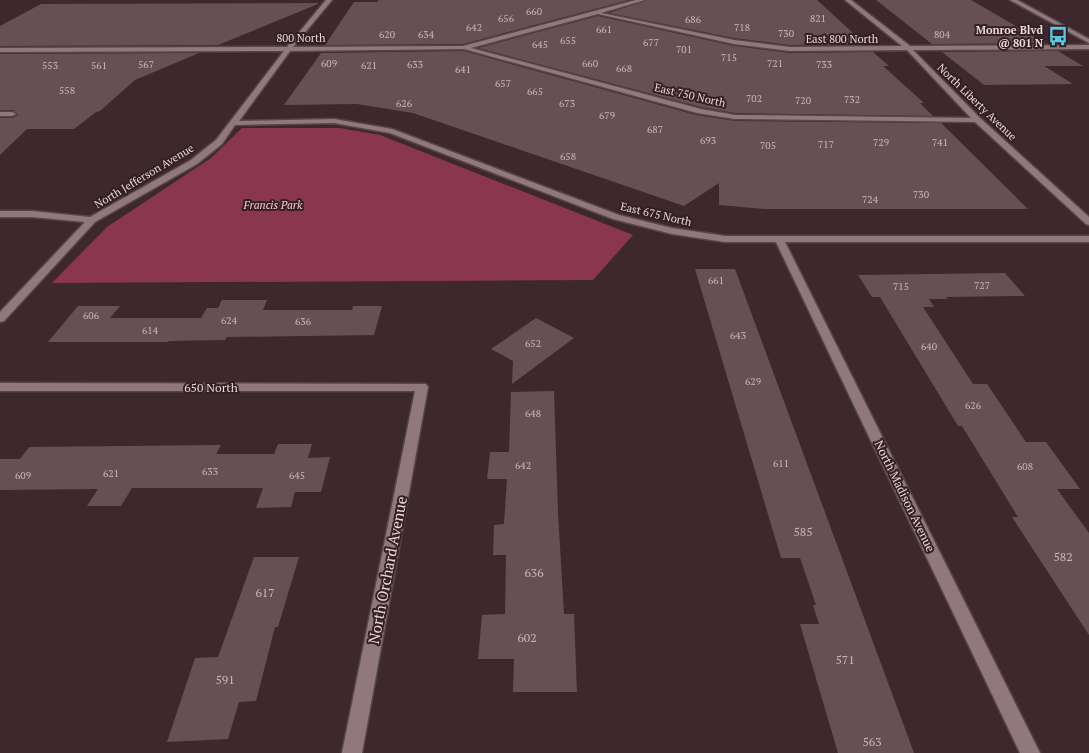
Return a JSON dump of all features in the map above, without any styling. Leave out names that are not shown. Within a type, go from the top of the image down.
[{"type":"street","name":"North Jefferson Avenue","points":[[0,319],[92,220],[194,162],[219,142],[289,48],[329,0]]},
{"type":"street","name":"800 North","points":[[0,50],[463,48],[642,0]]},
{"type":"street","name":"North Liberty Avenue","points":[[848,0],[908,48],[977,120],[1089,222]]},
{"type":"street","points":[[1013,0],[1089,42]]},
{"type":"street","name":"East 800 North","points":[[598,13],[734,42],[790,49],[1089,47]]},
{"type":"street","name":"East 750 North","points":[[463,48],[700,112],[735,117],[977,120]]},
{"type":"street","points":[[0,114],[12,114]]},
{"type":"street","name":"East 675 North","points":[[234,123],[334,121],[392,131],[616,217],[672,231],[725,239],[1089,239]]},
{"type":"street","points":[[0,214],[32,214],[92,220]]},
{"type":"street","name":"North Madison Avenue","points":[[779,239],[1030,753]]},
{"type":"street","name":"650 North","points":[[0,387],[422,387]]},
{"type":"street","name":"North Orchard Avenue","points":[[352,753],[422,387]]},
{"type":"green space","name":"Francis Park","points":[[242,128],[340,128],[380,135],[633,235],[593,280],[52,283],[107,227],[211,158]]},
{"type":"building","points":[[378,0],[629,0],[463,44],[325,45],[354,2],[378,2]]},
{"type":"building","points":[[647,0],[817,0],[865,44],[790,45],[734,38],[609,13]]},
{"type":"building","points":[[876,0],[971,0],[1045,43],[932,44]]},
{"type":"building","points":[[318,3],[218,45],[0,46],[0,26],[41,4]]},
{"type":"building","points":[[598,16],[734,46],[790,53],[873,52],[889,66],[883,66],[924,103],[920,103],[933,116],[735,113],[701,107],[478,48]]},
{"type":"building","points":[[464,51],[696,115],[735,121],[941,123],[1028,209],[765,209],[719,205],[719,183],[684,206],[413,113],[357,104],[284,105],[321,53]]},
{"type":"building","points":[[1058,51],[1083,66],[1044,66],[1073,84],[984,85],[942,52]]},
{"type":"building","points":[[199,53],[135,80],[100,111],[74,129],[27,129],[0,155],[0,118],[12,118],[18,115],[13,110],[0,110],[0,54]]},
{"type":"building","points":[[695,269],[735,269],[914,753],[838,753],[800,624],[819,624],[813,605],[816,605],[800,558],[781,558]]},
{"type":"building","points":[[1005,273],[1025,296],[946,297],[948,299],[929,299],[934,307],[923,307],[973,384],[987,384],[1026,442],[1046,442],[1080,489],[1057,489],[1089,533],[1089,635],[1012,517],[1018,517],[962,426],[958,426],[880,297],[872,297],[858,275]]},
{"type":"building","points":[[222,300],[267,300],[263,310],[352,310],[353,306],[382,306],[374,335],[227,337],[225,340],[168,342],[48,342],[78,306],[120,306],[110,318],[201,318],[207,308],[218,308]]},
{"type":"building","points":[[536,318],[574,338],[512,384],[513,361],[491,349]]},
{"type":"building","points":[[554,391],[564,614],[574,614],[577,692],[513,692],[514,659],[478,659],[482,615],[505,614],[506,555],[493,555],[494,525],[504,524],[507,479],[487,479],[490,452],[509,452],[511,392]]},
{"type":"building","points":[[278,444],[312,444],[308,458],[330,457],[321,492],[295,492],[291,507],[256,508],[263,488],[132,488],[121,506],[87,506],[98,489],[0,490],[0,459],[20,459],[29,447],[221,445],[216,454],[274,454]]},
{"type":"building","points":[[254,557],[299,557],[278,627],[275,627],[256,701],[239,702],[228,739],[167,742],[195,658],[218,657]]},
{"type":"place","name":"Monroe Blvd @ 801 N","points":[[1058,36]]}]
